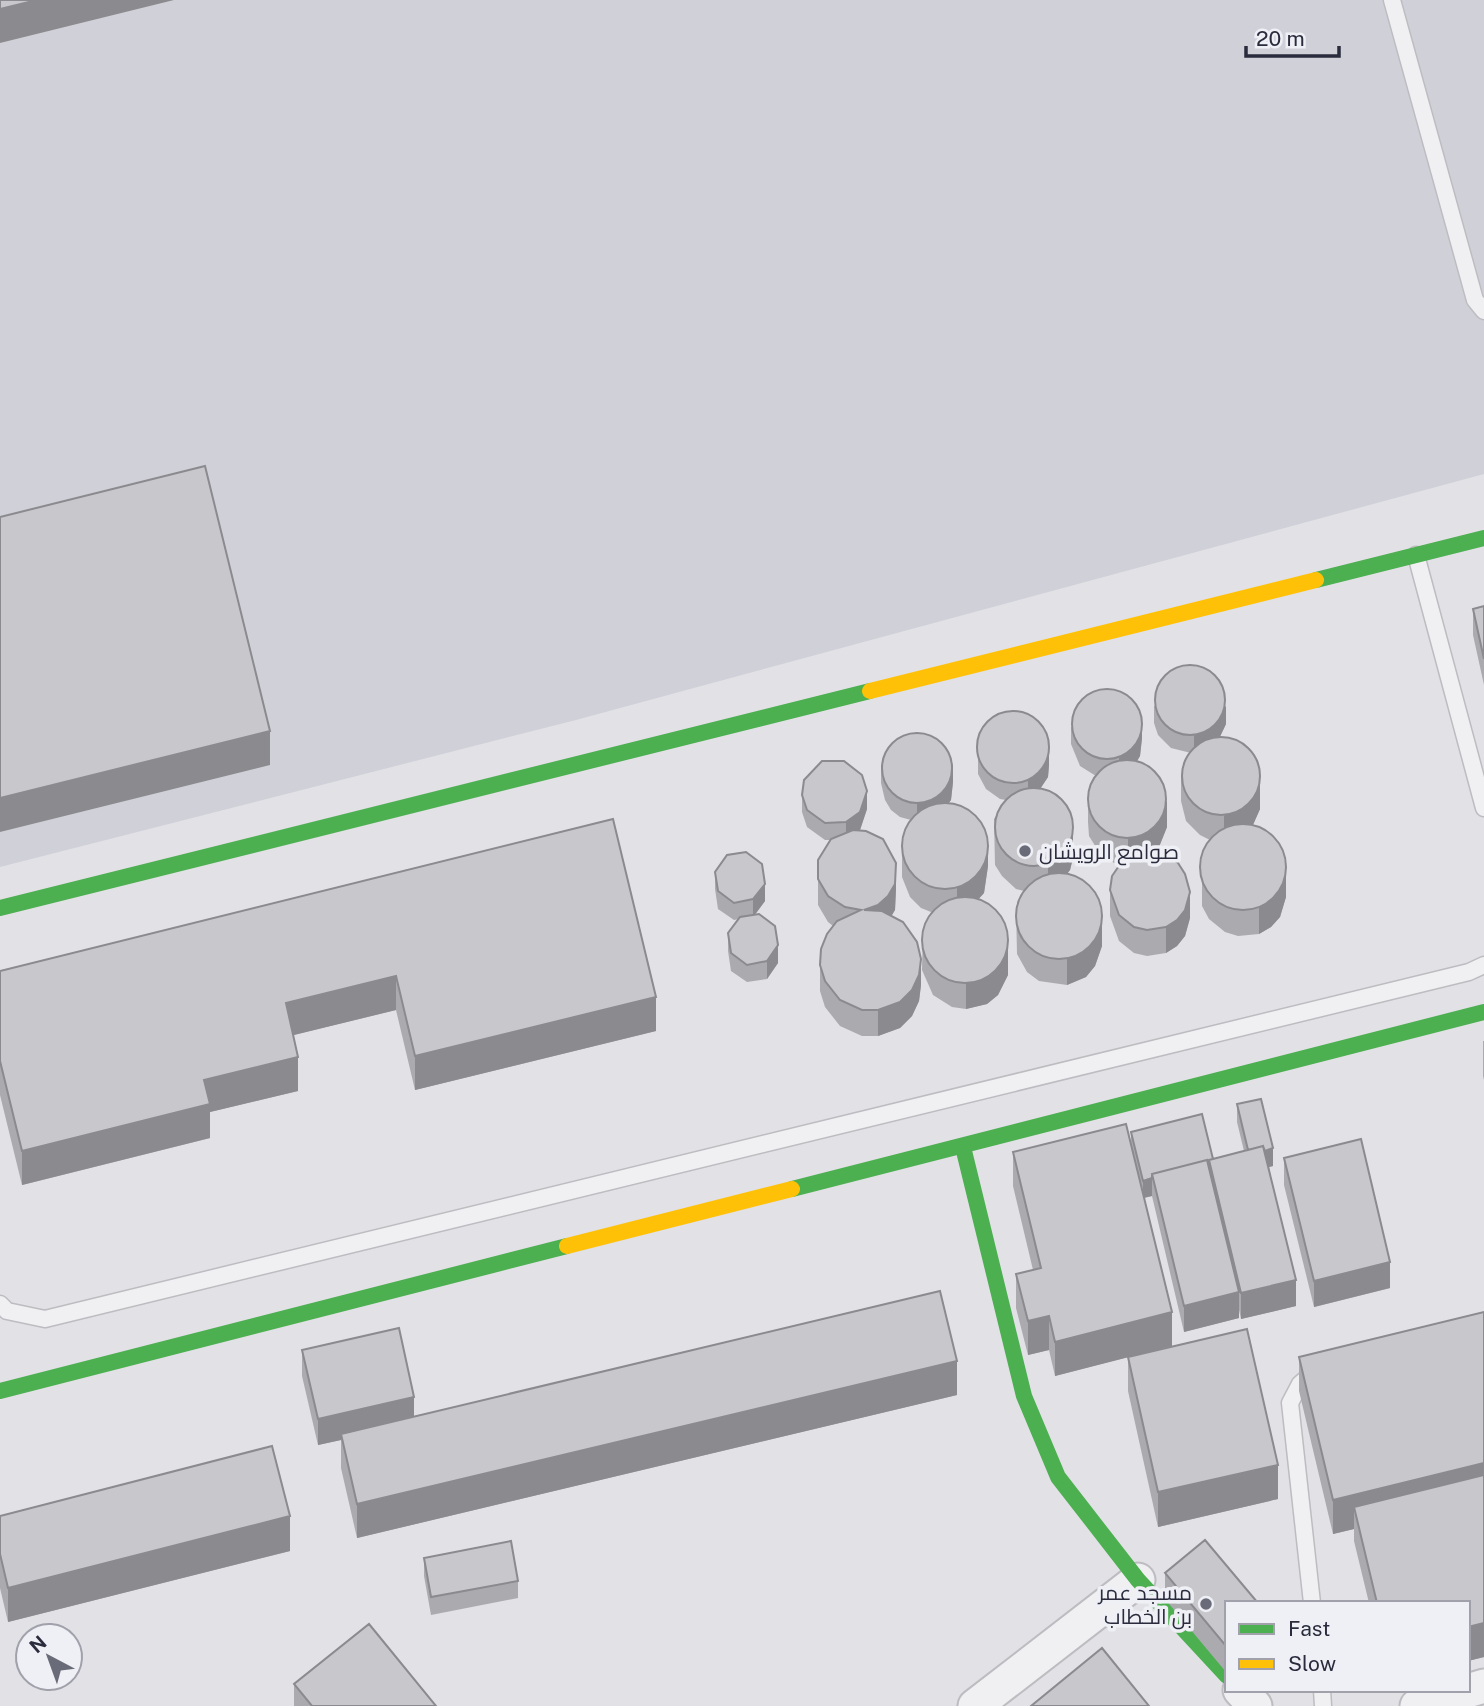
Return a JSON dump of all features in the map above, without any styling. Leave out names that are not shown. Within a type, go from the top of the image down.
[{"type":"street","points":[[0,908],[1484,538]]},
{"type":"street","points":[[0,1391],[1484,1012]]},
{"type":"street","points":[[963,1147],[1024,1396],[1058,1476],[1138,1580],[1225,1674]]},
{"type":"street","points":[[975,1706],[1138,1580]]},
{"type":"street","points":[[1242,1692],[1255,1706]]},
{"type":"street","points":[[1417,1706],[1462,1692]]},
{"type":"lane","points":[[1392,0],[1475,300],[1484,311]]},
{"type":"lane","points":[[1416,555],[1484,808]]},
{"type":"lane","points":[[0,1304],[7,1311],[45,1320],[1469,972],[1484,965]]},
{"type":"lane","points":[[1312,1601],[1290,1404],[1300,1384],[1322,1365],[1335,1362]]},
{"type":"shaded area","points":[[0,0],[1484,0],[1484,474],[576,720],[0,867]]},
{"type":"building","points":[[0,0],[37,0],[0,9]]},
{"type":"building","points":[[205,466],[270,731],[0,798],[0,517]]},
{"type":"building","points":[[1484,606],[1484,659],[1473,609]]},
{"type":"building","points":[[1183,665],[1197,665],[1210,670],[1220,680],[1225,700],[1220,720],[1210,730],[1197,735],[1183,735],[1170,730],[1160,720],[1155,707],[1155,693],[1160,680],[1170,670]]},
{"type":"building","points":[[1114,689],[1127,695],[1136,704],[1140,710],[1140,738],[1132,749],[1121,757],[1100,759],[1082,749],[1074,738],[1072,717],[1082,699],[1093,691]]},
{"type":"building","points":[[1013,711],[1033,717],[1043,727],[1049,747],[1043,767],[1033,777],[1013,783],[993,777],[983,767],[977,747],[983,727],[993,717]]},
{"type":"building","points":[[924,733],[937,739],[946,748],[950,754],[950,782],[942,793],[931,801],[910,803],[892,793],[884,782],[882,761],[892,743],[903,735]]},
{"type":"building","points":[[1221,737],[1236,740],[1249,748],[1257,761],[1260,776],[1257,791],[1249,804],[1236,812],[1221,815],[1206,812],[1193,804],[1185,791],[1182,776],[1185,761],[1193,748],[1206,740]]},
{"type":"building","points":[[1127,760],[1142,763],[1155,771],[1163,784],[1166,799],[1163,814],[1155,827],[1142,835],[1127,838],[1112,835],[1099,827],[1091,814],[1088,799],[1091,784],[1099,771],[1112,763]]},
{"type":"building","points":[[822,761],[844,761],[862,775],[867,791],[860,812],[846,822],[825,823],[807,810],[802,795],[804,780]]},
{"type":"building","points":[[1034,788],[1049,791],[1062,799],[1070,812],[1073,827],[1070,842],[1062,855],[1049,863],[1034,866],[1019,863],[1006,855],[998,842],[995,827],[998,812],[1006,799],[1019,791]]},
{"type":"building","points":[[945,803],[961,807],[975,816],[984,830],[988,846],[984,862],[975,876],[961,885],[945,889],[929,885],[915,876],[906,862],[902,846],[906,830],[915,816],[929,807]]},
{"type":"building","points":[[613,819],[656,997],[415,1056],[396,976],[286,1003],[298,1057],[204,1080],[210,1104],[22,1151],[0,1061],[0,971]]},
{"type":"building","points":[[1243,824],[1259,828],[1273,837],[1282,851],[1286,867],[1282,883],[1273,897],[1259,906],[1243,910],[1227,906],[1213,897],[1204,883],[1200,867],[1204,851],[1213,837],[1227,828]]},
{"type":"building","points":[[853,830],[866,831],[883,839],[896,863],[895,884],[888,896],[878,905],[864,910],[882,911],[903,922],[917,942],[921,959],[919,975],[912,990],[900,1002],[878,1010],[862,1010],[840,1000],[825,981],[820,965],[821,949],[827,934],[837,921],[861,910],[845,907],[828,896],[818,879],[818,860],[831,839]]},
{"type":"building","points":[[1148,851],[1161,852],[1178,863],[1185,874],[1190,892],[1185,910],[1177,920],[1166,927],[1147,930],[1134,927],[1119,915],[1110,890],[1112,876],[1123,860]]},
{"type":"building","points":[[746,852],[762,864],[765,884],[753,899],[734,903],[718,891],[715,872],[727,855]]},
{"type":"building","points":[[1059,873],[1075,877],[1089,886],[1098,900],[1102,916],[1098,932],[1089,946],[1075,955],[1059,959],[1043,955],[1029,946],[1020,932],[1016,916],[1020,900],[1029,886],[1043,877]]},
{"type":"building","points":[[965,897],[981,901],[995,910],[1004,924],[1008,940],[1004,956],[995,970],[981,979],[965,983],[949,979],[935,970],[926,956],[922,940],[926,924],[935,910],[949,901]]},
{"type":"building","points":[[759,914],[775,926],[778,945],[767,961],[747,965],[731,953],[728,933],[740,917]]},
{"type":"building","points":[[1261,1099],[1273,1148],[1265,1151],[1263,1146],[1248,1150],[1237,1104]]},
{"type":"building","points":[[1202,1114],[1213,1159],[1209,1160],[1209,1165],[1207,1160],[1152,1174],[1152,1178],[1143,1181],[1131,1132]]},
{"type":"building","points":[[1126,1124],[1172,1312],[1055,1342],[1049,1316],[1028,1321],[1016,1274],[1041,1268],[1013,1152]]},
{"type":"building","points":[[1361,1139],[1390,1262],[1314,1281],[1284,1158]]},
{"type":"building","points":[[1263,1146],[1296,1280],[1241,1293],[1209,1160]]},
{"type":"building","points":[[1207,1160],[1239,1292],[1184,1306],[1152,1174]]},
{"type":"building","points":[[940,1291],[957,1361],[357,1504],[341,1434]]},
{"type":"building","points":[[1484,1312],[1484,1463],[1333,1500],[1299,1357]]},
{"type":"building","points":[[399,1328],[414,1397],[318,1419],[302,1350]]},
{"type":"building","points":[[1247,1329],[1278,1465],[1158,1492],[1128,1357]]},
{"type":"building","points":[[272,1446],[290,1516],[8,1588],[0,1554],[0,1516]]},
{"type":"building","points":[[1484,1475],[1484,1623],[1470,1626],[1470,1601],[1377,1601],[1354,1507]]},
{"type":"building","points":[[1205,1540],[1256,1601],[1225,1601],[1225,1645],[1165,1573]]},
{"type":"building","points":[[511,1541],[518,1581],[431,1597],[424,1558]]},
{"type":"building","points":[[369,1624],[436,1706],[312,1706],[294,1684]]},
{"type":"building","points":[[1102,1648],[1149,1706],[1031,1706]]},
{"type":"traffic: fast","points":[[1316,580],[1484,538]]},
{"type":"traffic: fast","points":[[0,908],[870,691]]},
{"type":"traffic: fast","points":[[792,1189],[1484,1012]]},
{"type":"traffic: fast","points":[[963,1147],[1024,1396],[1058,1477],[1138,1580],[1225,1674]]},
{"type":"traffic: fast","points":[[0,1391],[567,1246]]},
{"type":"traffic: slow","points":[[870,691],[1316,580]]},
{"type":"traffic: slow","points":[[567,1246],[792,1189]]},
{"type":"place","name":"صوامع الرويشان","points":[[1025,851]]},
{"type":"place","name":"مسجد عمر بن الخطاب","points":[[1206,1604]]}]
